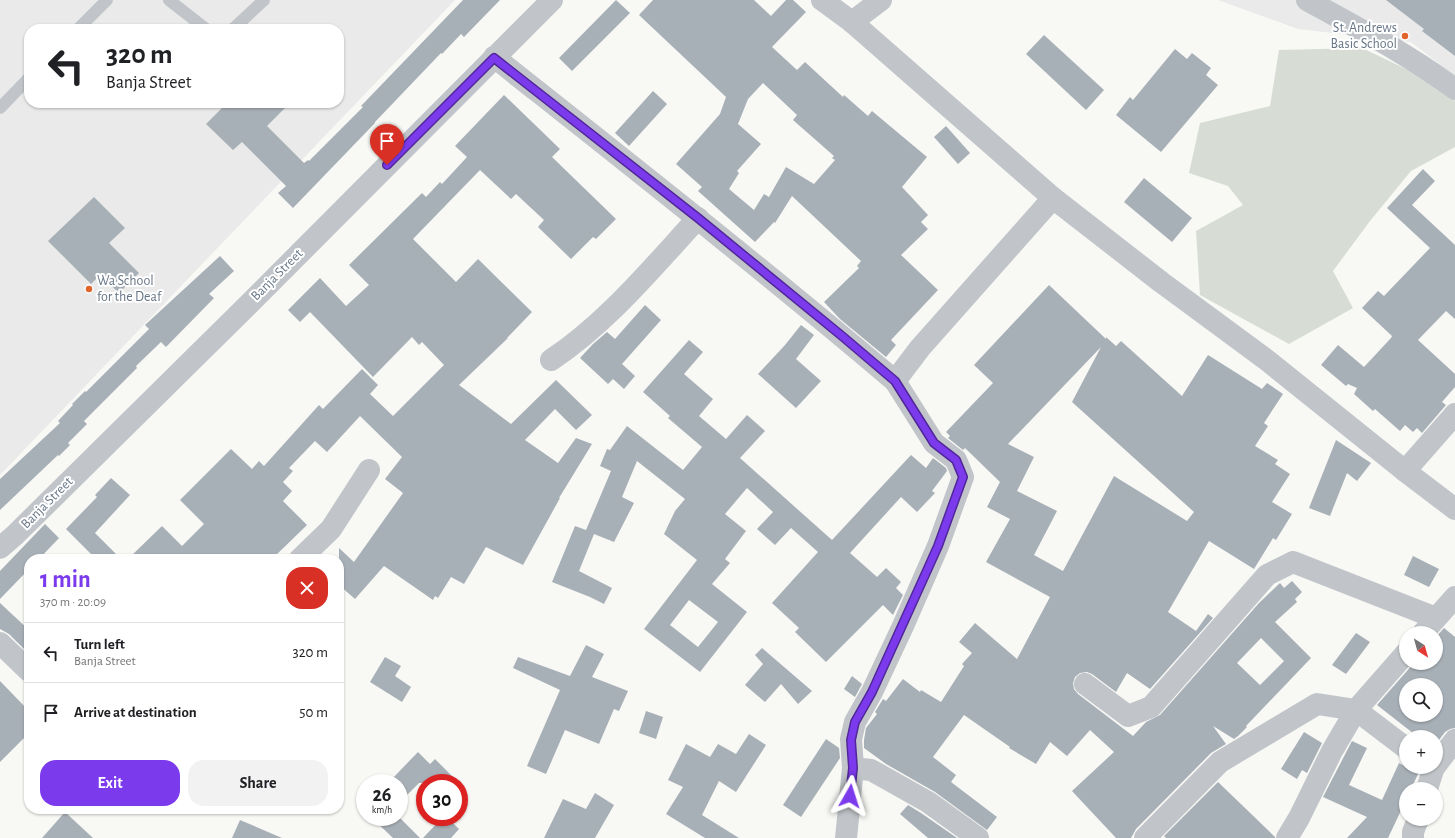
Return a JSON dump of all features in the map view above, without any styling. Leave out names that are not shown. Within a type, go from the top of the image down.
[{"type":"street","name":"Banja Street","points":[[0,548],[15,535],[226,326],[552,0]]},
{"type":"street","points":[[822,0],[852,22],[1053,198],[1161,282],[1268,361],[1405,471],[1455,508]]},
{"type":"street","points":[[852,22],[880,0]]},
{"type":"street","points":[[1307,0],[1382,41],[1431,71],[1455,89]]},
{"type":"street","points":[[494,58],[698,218],[895,381],[934,443],[956,460],[963,477],[938,546],[872,692],[855,722],[851,740],[853,768],[846,838]]},
{"type":"street","points":[[895,381],[920,348],[1053,198]]},
{"type":"street","points":[[550,360],[596,325],[698,218]]},
{"type":"street","points":[[1405,471],[1455,414]]},
{"type":"street","points":[[305,554],[331,529],[369,470]]},
{"type":"street","points":[[1085,684],[1128,716],[1151,707],[1267,575],[1293,562],[1429,625],[1455,597]]},
{"type":"street","points":[[0,643],[24,666]]},
{"type":"street","points":[[1287,838],[1356,710],[1399,660]]},
{"type":"street","points":[[1145,838],[1220,762],[1317,704],[1356,710],[1399,743]]},
{"type":"street","points":[[1443,755],[1455,740]]},
{"type":"street","points":[[853,768],[872,770],[928,802],[978,838]]},
{"type":"street","points":[[1413,838],[1416,826]]},
{"type":"lane","points":[[83,24],[107,0]]},
{"type":"lane","points":[[169,0],[200,24]]},
{"type":"lane","points":[[238,24],[264,0]]},
{"type":"lane","points":[[0,108],[24,83]]},
{"type":"shaded area","name":"Wa School for the Deaf","points":[[0,0],[455,0],[0,475]]},
{"type":"shaded area","name":"St. Andrews Basic School","points":[[1218,0],[1455,0],[1455,76],[1411,42],[1298,29]]},
{"type":"shaded area","points":[[1362,48],[1444,87],[1455,101],[1455,147],[1411,171],[1370,221],[1333,271],[1353,308],[1289,344],[1200,295],[1196,231],[1243,205],[1228,186],[1189,173],[1200,123],[1270,106],[1279,50]]},
{"type":"building","points":[[463,0],[500,0],[464,37],[461,34],[442,54],[441,53],[293,208],[278,193],[286,186],[242,142],[233,150],[206,124],[222,108],[285,108],[267,126],[304,163],[308,160],[309,161],[363,107],[361,106]]},
{"type":"building","points":[[616,0],[630,13],[572,71],[559,58]]},
{"type":"building","points":[[653,0],[754,0],[771,16],[786,0],[793,0],[806,12],[772,47],[797,70],[805,62],[843,97],[844,95],[868,116],[872,111],[927,157],[902,187],[928,215],[921,222],[928,229],[901,255],[938,290],[891,340],[896,345],[886,357],[840,319],[824,302],[859,268],[857,266],[861,261],[792,196],[775,223],[774,222],[755,242],[698,191],[702,187],[676,164],[720,114],[726,97],[639,15]],"holes":[[[763,83],[797,115],[793,120],[834,156],[832,158],[835,160],[814,184],[786,167],[769,197],[764,194],[754,210],[729,189],[739,173],[737,171],[761,144],[738,124],[748,99]]]},
{"type":"building","points":[[1386,0],[1455,0],[1455,56],[1422,31],[1424,29]]},
{"type":"building","points":[[1044,35],[1104,90],[1086,110],[1026,54]]},
{"type":"building","points":[[1175,49],[1187,59],[1192,53],[1211,68],[1206,75],[1218,85],[1161,152],[1116,115],[1130,97],[1133,100]]},
{"type":"building","points":[[653,91],[667,104],[629,146],[615,133]]},
{"type":"building","points":[[504,95],[560,149],[552,157],[616,219],[596,239],[593,237],[571,259],[538,227],[544,220],[516,194],[511,199],[480,170],[413,239],[456,282],[478,259],[532,312],[508,338],[459,385],[511,424],[556,380],[592,415],[576,430],[555,409],[525,440],[558,463],[576,438],[592,444],[559,498],[523,565],[486,547],[464,584],[451,577],[438,598],[435,596],[433,600],[384,566],[355,599],[344,589],[344,554],[339,554],[339,548],[354,562],[403,493],[385,479],[402,457],[360,416],[327,452],[315,441],[289,468],[293,471],[283,482],[292,491],[283,501],[307,525],[277,554],[133,554],[162,526],[182,546],[204,524],[180,500],[231,449],[252,469],[259,461],[264,466],[319,405],[323,409],[362,369],[378,385],[370,394],[393,416],[444,365],[422,342],[419,345],[412,337],[373,377],[310,312],[300,322],[288,310],[320,278],[346,306],[369,285],[349,265],[422,193],[426,197],[440,182],[442,184],[467,157],[455,146]]},
{"type":"building","points":[[946,126],[970,153],[958,164],[934,137]]},
{"type":"building","points":[[1423,169],[1435,181],[1412,205],[1455,245],[1455,319],[1446,311],[1418,340],[1455,374],[1455,387],[1442,402],[1446,405],[1422,433],[1417,428],[1413,432],[1405,425],[1400,431],[1375,409],[1373,411],[1354,394],[1357,388],[1348,384],[1346,386],[1321,365],[1338,345],[1364,367],[1391,338],[1392,336],[1362,308],[1378,291],[1384,296],[1430,248],[1387,208]]},
{"type":"building","points":[[1144,178],[1192,218],[1172,242],[1124,202]]},
{"type":"building","points":[[94,197],[125,228],[109,243],[139,273],[119,293],[100,275],[91,284],[48,241]]},
{"type":"building","points":[[220,256],[234,271],[209,294],[214,298],[166,347],[161,342],[136,366],[137,368],[84,421],[87,424],[68,443],[70,445],[0,510],[0,479],[60,423],[58,421],[73,405],[72,404],[149,329],[145,325]]},
{"type":"building","points":[[1049,285],[1106,339],[1106,337],[1116,346],[1121,341],[1182,396],[1208,355],[1262,389],[1267,383],[1283,394],[1264,423],[1268,426],[1255,446],[1278,460],[1275,464],[1290,474],[1272,502],[1292,514],[1276,540],[1273,538],[1254,569],[1209,541],[1168,612],[1196,631],[1208,614],[1213,618],[1150,689],[1127,673],[1116,692],[1087,672],[1080,673],[1075,677],[1073,683],[1074,689],[1078,694],[1133,736],[1146,722],[1160,715],[1259,603],[1280,583],[1284,588],[1292,581],[1302,592],[1295,599],[1297,602],[1275,622],[1311,658],[1234,739],[1213,726],[1226,744],[1211,753],[1136,829],[1131,838],[1116,838],[1072,791],[1114,752],[1090,730],[1067,756],[1050,742],[1036,764],[1009,748],[1010,747],[964,715],[933,757],[956,775],[951,782],[997,817],[987,830],[935,792],[886,764],[864,748],[866,728],[877,714],[875,712],[883,699],[886,701],[903,679],[920,692],[921,690],[941,702],[964,666],[962,664],[972,653],[959,642],[975,623],[1017,659],[1050,597],[986,562],[1010,519],[987,507],[1000,482],[965,448],[963,450],[948,438],[950,436],[946,432],[993,383],[974,365]],"holes":[[[1101,347],[1072,402],[1194,512],[1187,521],[1114,476],[1063,571],[1034,555],[1057,511],[1017,491],[1034,457],[1008,444]],[[1261,638],[1284,661],[1260,685],[1237,663]]]},
{"type":"building","points":[[645,305],[661,320],[622,364],[635,376],[624,389],[613,379],[608,384],[580,358],[607,332],[615,339]]},
{"type":"building","points":[[801,325],[814,335],[796,359],[821,381],[796,408],[758,374]]},
{"type":"building","points":[[689,340],[703,352],[684,374],[713,399],[699,416],[726,439],[747,415],[765,431],[740,458],[832,540],[911,455],[926,468],[933,458],[946,468],[947,471],[932,491],[935,493],[917,512],[901,497],[850,553],[877,577],[886,568],[901,582],[896,588],[903,595],[893,615],[883,605],[826,662],[795,632],[799,628],[772,603],[818,552],[791,528],[775,545],[757,529],[773,512],[747,488],[725,514],[746,531],[725,559],[730,563],[712,584],[747,612],[700,672],[644,629],[697,560],[664,534],[675,511],[685,499],[637,461],[622,497],[634,503],[614,542],[594,534],[579,571],[612,588],[604,604],[552,582],[575,526],[586,530],[611,471],[600,466],[607,449],[610,450],[627,426],[683,470],[702,447],[668,418],[670,416],[643,392]],"holes":[[[689,600],[718,622],[698,647],[670,625]]]},
{"type":"building","points":[[1336,440],[1371,463],[1357,481],[1347,473],[1330,516],[1309,508]]},
{"type":"building","points":[[111,478],[130,495],[95,533],[116,554],[91,554],[66,529],[97,497],[95,495]]},
{"type":"building","points":[[45,524],[59,538],[44,554],[24,554],[24,574],[0,599],[0,571]]},
{"type":"building","points":[[1413,556],[1439,569],[1429,587],[1404,575]]},
{"type":"building","points":[[0,603],[24,625],[24,649],[9,634],[0,629]]},
{"type":"building","points":[[1444,628],[1455,637],[1455,728],[1450,729],[1443,735],[1443,730],[1409,730],[1377,705],[1399,680],[1399,722],[1443,722],[1443,678],[1401,678],[1408,670],[1443,670],[1443,629]]},
{"type":"building","points":[[1356,633],[1370,642],[1346,674],[1332,665]]},
{"type":"building","points":[[586,645],[604,654],[592,677],[628,691],[619,711],[614,709],[599,744],[565,730],[546,774],[527,766],[560,690],[513,668],[518,657],[570,676]]},
{"type":"building","points":[[762,648],[812,691],[798,704],[781,684],[765,702],[745,685],[763,664],[755,655]]},
{"type":"building","points":[[385,657],[401,666],[395,676],[411,687],[402,702],[370,682]]},
{"type":"building","points":[[852,676],[862,684],[855,697],[844,689]]},
{"type":"building","points":[[0,681],[24,706],[24,738],[0,762]]},
{"type":"building","points":[[646,711],[663,717],[656,739],[639,733]]},
{"type":"building","points":[[1304,732],[1322,743],[1307,773],[1302,770],[1297,779],[1281,769]]},
{"type":"building","points":[[749,734],[766,745],[736,792],[719,781],[702,815],[739,838],[705,838],[666,814],[683,787],[668,780],[686,744],[710,757],[718,744],[736,754]]},
{"type":"building","points":[[826,739],[839,748],[840,758],[801,817],[783,805]]},
{"type":"building","points":[[1352,741],[1367,748],[1349,785],[1382,800],[1399,763],[1399,774],[1418,774],[1414,782],[1399,782],[1399,815],[1388,838],[1347,838],[1367,817],[1323,797]]},
{"type":"building","points":[[418,752],[430,764],[435,759],[450,774],[416,774],[416,786],[408,794],[408,774],[397,774]]},
{"type":"building","points":[[1218,782],[1275,838],[1166,838],[1164,836]]},
{"type":"building","points":[[595,793],[614,805],[595,838],[544,838],[563,799],[586,809]]},
{"type":"building","points":[[908,805],[957,838],[928,838],[900,814]]},
{"type":"building","points":[[63,814],[67,814],[93,838],[42,838]]},
{"type":"building","points":[[240,820],[282,838],[232,838]]},
{"type":"building","points":[[380,826],[408,826],[420,838],[393,838]]},
{"type":"building","points":[[434,826],[456,826],[459,829],[451,838],[423,838]]},
{"type":"place","name":"St. Andrews Basic School","points":[[1405,36]]},
{"type":"place","name":"Wa School for the Deaf","points":[[89,289]]},
{"type":"route","points":[[387,165],[494,58],[698,218],[895,381],[934,443],[956,460],[963,477],[938,546],[872,692],[855,722],[851,740],[853,768],[850,796]]}]
